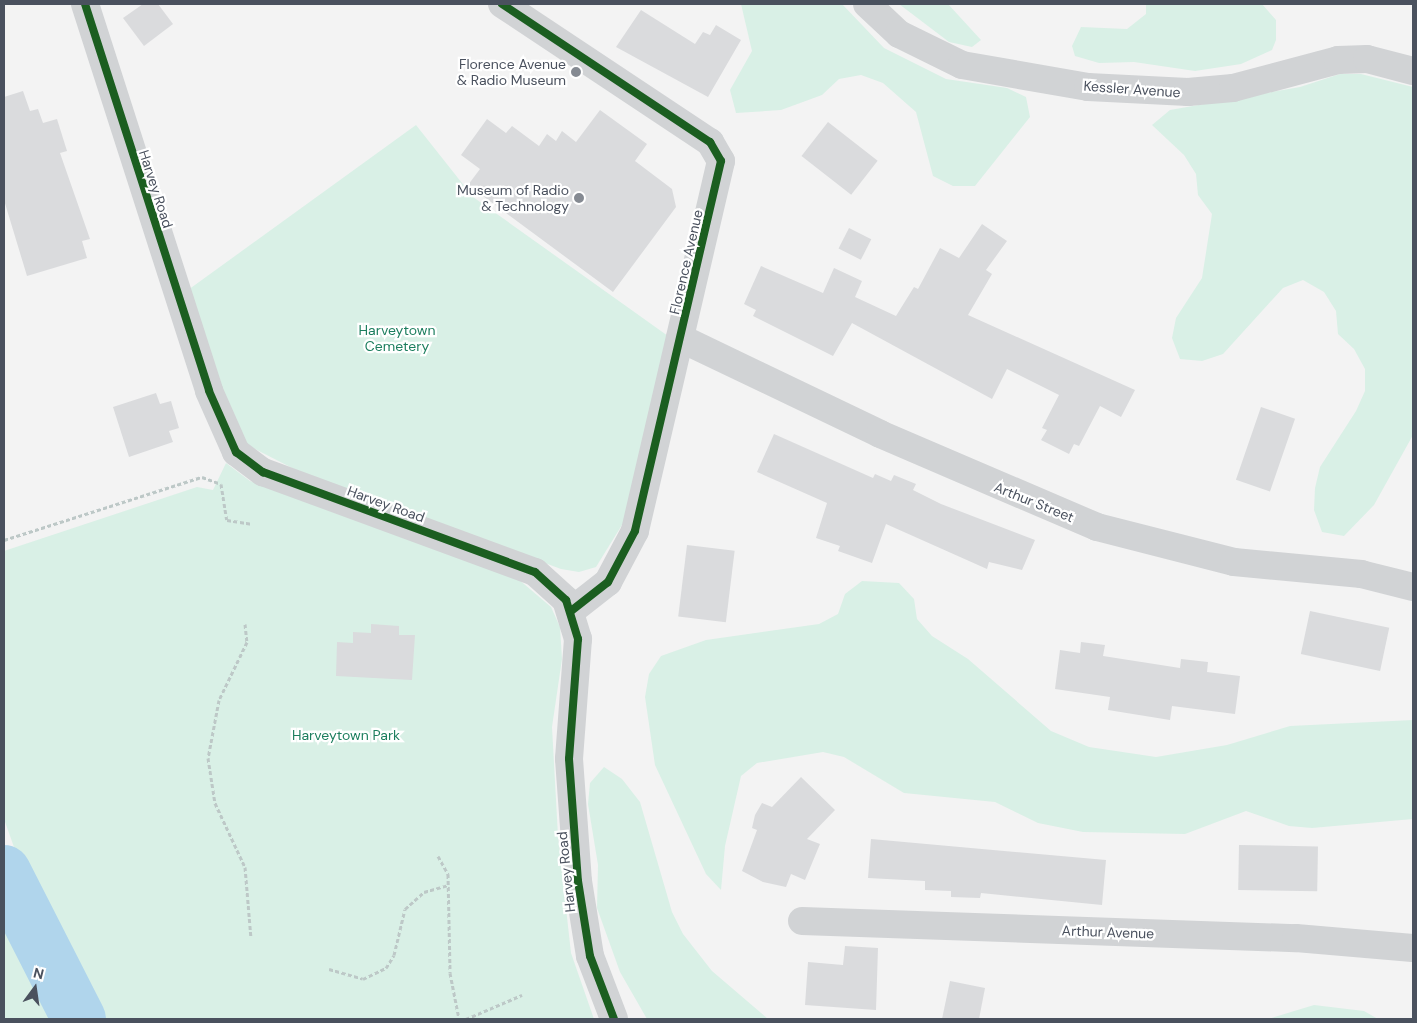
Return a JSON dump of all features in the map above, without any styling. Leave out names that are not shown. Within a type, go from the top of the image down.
[{"type":"street","name":"Harvey Road","points":[[85,4],[209,391],[236,452],[263,472],[535,572],[560,592],[571,611],[578,639],[569,759],[578,881],[590,956],[614,1019]]},
{"type":"street","name":"Florence Avenue","points":[[502,4],[718,151],[720,173],[635,532],[608,582],[571,611]]},
{"type":"street","name":"Kessler Avenue","points":[[867,4],[899,34],[962,65],[1088,87],[1170,92],[1233,88],[1338,60],[1367,59],[1413,71]]},
{"type":"street","name":"Arthur Street","points":[[680,338],[898,442],[1097,527],[1234,562],[1360,574],[1413,587]]},
{"type":"street","name":"Arthur Avenue","points":[[802,922],[1296,938],[1413,948]]},
{"type":"path","points":[[4,540],[202,477],[221,484],[227,520],[253,524]]},
{"type":"path","points":[[245,624],[247,642],[219,700],[208,758],[215,803],[245,867],[252,938]]},
{"type":"path","points":[[438,856],[448,874],[450,973],[459,1019]]},
{"type":"path","points":[[328,968],[364,979],[386,968],[394,955],[405,909],[424,892],[448,884]]},
{"type":"path","points":[[466,1019],[522,995]]},
{"type":"green space","points":[[741,4],[842,4],[884,48],[946,79],[1007,88],[1026,97],[1030,117],[975,186],[953,186],[933,176],[916,112],[883,83],[861,75],[839,79],[822,95],[781,110],[736,113],[730,90],[752,51]]},
{"type":"green space","points":[[899,4],[948,4],[981,40],[972,47],[949,42]]},
{"type":"green space","points":[[1146,4],[1262,4],[1276,20],[1276,40],[1272,50],[1241,64],[1195,71],[1134,62],[1099,63],[1075,56],[1072,46],[1081,27],[1127,29],[1146,14]]},
{"type":"green space","points":[[1340,74],[1361,74],[1413,87],[1413,435],[1374,505],[1344,536],[1322,532],[1314,510],[1315,488],[1320,467],[1356,411],[1365,391],[1365,369],[1354,349],[1338,334],[1336,311],[1324,292],[1303,280],[1283,288],[1223,354],[1202,361],[1180,359],[1172,338],[1176,318],[1202,278],[1212,214],[1198,195],[1196,174],[1184,155],[1152,125],[1170,110],[1300,87]]},
{"type":"green space","name":"Harveytown Cemetery","points":[[416,125],[473,197],[668,336],[625,520],[596,567],[579,572],[561,569],[298,471],[249,446],[234,424],[188,290]]},
{"type":"green space","name":"Harveytown Park","points":[[226,463],[250,481],[517,578],[551,607],[560,627],[562,659],[552,727],[558,836],[571,953],[594,1019],[98,1019],[31,895],[4,819],[4,551],[197,487],[213,490]]},
{"type":"green space","points":[[862,581],[899,583],[914,599],[917,619],[932,636],[968,659],[1051,731],[1089,747],[1156,757],[1227,745],[1290,726],[1413,720],[1413,819],[1312,828],[1289,826],[1246,811],[1185,834],[1083,832],[1038,823],[995,802],[904,793],[844,757],[823,752],[757,763],[741,776],[725,846],[721,890],[706,874],[655,765],[645,697],[649,674],[661,656],[706,640],[819,624],[838,614],[845,594]]},
{"type":"green space","points":[[604,767],[622,779],[640,802],[672,912],[683,934],[712,971],[768,1019],[647,1019],[620,972],[597,908],[598,865],[588,804],[590,783]]},
{"type":"green space","points":[[4,920],[15,937],[62,1019],[4,1019]]},
{"type":"green space","points":[[1314,1005],[1364,1011],[1378,1019],[1268,1019]]},
{"type":"building","points":[[143,4],[158,4],[173,24],[144,46],[123,18]]},
{"type":"building","points":[[641,10],[695,44],[703,32],[710,35],[716,25],[741,40],[708,97],[616,47]]},
{"type":"building","points":[[23,91],[30,111],[38,109],[43,123],[57,119],[67,151],[60,153],[90,239],[82,241],[87,258],[27,276],[4,200],[4,97]]},
{"type":"building","name":"Museum of Radio & Technology","points":[[600,110],[647,144],[635,161],[672,189],[676,207],[613,292],[468,185],[480,169],[461,155],[487,119],[506,133],[512,126],[539,146],[547,134],[556,141],[562,131],[576,142]]},
{"type":"building","points":[[828,122],[878,161],[851,195],[802,156]]},
{"type":"building","points":[[982,224],[1007,241],[986,270],[992,274],[968,315],[1135,390],[1121,417],[1100,406],[1079,446],[1074,444],[1069,454],[1041,440],[1047,430],[1042,428],[1059,395],[1007,369],[992,399],[852,323],[833,356],[753,316],[756,310],[744,304],[761,266],[823,293],[834,268],[862,281],[855,297],[896,316],[914,287],[918,289],[940,248],[959,258]]},
{"type":"building","points":[[849,228],[871,239],[861,260],[839,248]]},
{"type":"building","points":[[156,393],[160,404],[171,401],[179,428],[169,431],[173,442],[129,457],[113,407]]},
{"type":"building","points":[[1261,407],[1295,419],[1270,492],[1236,480]]},
{"type":"building","points":[[774,434],[873,478],[875,474],[891,481],[894,475],[916,484],[913,490],[941,504],[1035,540],[1022,570],[989,562],[987,569],[886,524],[872,563],[838,551],[840,546],[816,538],[827,503],[757,472]]},
{"type":"building","points":[[687,545],[735,551],[726,622],[678,616]]},
{"type":"building","points":[[1310,611],[1389,628],[1380,671],[1301,654]]},
{"type":"building","points":[[371,624],[399,626],[399,635],[415,635],[412,680],[336,676],[337,642],[353,643],[353,632],[371,633]]},
{"type":"building","points":[[1081,642],[1105,645],[1103,656],[1180,668],[1181,659],[1208,662],[1207,672],[1240,676],[1235,714],[1172,706],[1170,720],[1108,710],[1110,697],[1055,689],[1060,650],[1080,653]]},
{"type":"building","points":[[801,777],[835,810],[807,839],[820,844],[805,880],[791,874],[786,887],[763,882],[742,871],[757,830],[752,828],[755,815],[762,803],[772,807]]},
{"type":"building","points":[[871,839],[1106,860],[1102,905],[981,893],[980,898],[951,897],[951,891],[925,890],[925,881],[868,878]]},
{"type":"building","points":[[1239,845],[1318,846],[1317,891],[1238,890]]},
{"type":"building","points":[[845,946],[878,948],[876,1010],[805,1005],[808,962],[843,965]]},
{"type":"building","points":[[950,981],[985,988],[979,1019],[942,1019]]},
{"type":"waterway","points":[[4,872],[79,1019]]},
{"type":"cycle path","points":[[85,4],[209,391],[236,452],[263,472],[535,572],[566,600],[578,639],[569,759],[578,881],[590,956],[614,1019]]},
{"type":"cycle path","points":[[502,4],[710,142],[721,161],[635,531],[608,582],[571,611]]},
{"type":"place","name":"Florence Avenue & Radio Museum","points":[[576,72]]},
{"type":"place","name":"Museum of Radio & Technology","points":[[579,198]]}]
